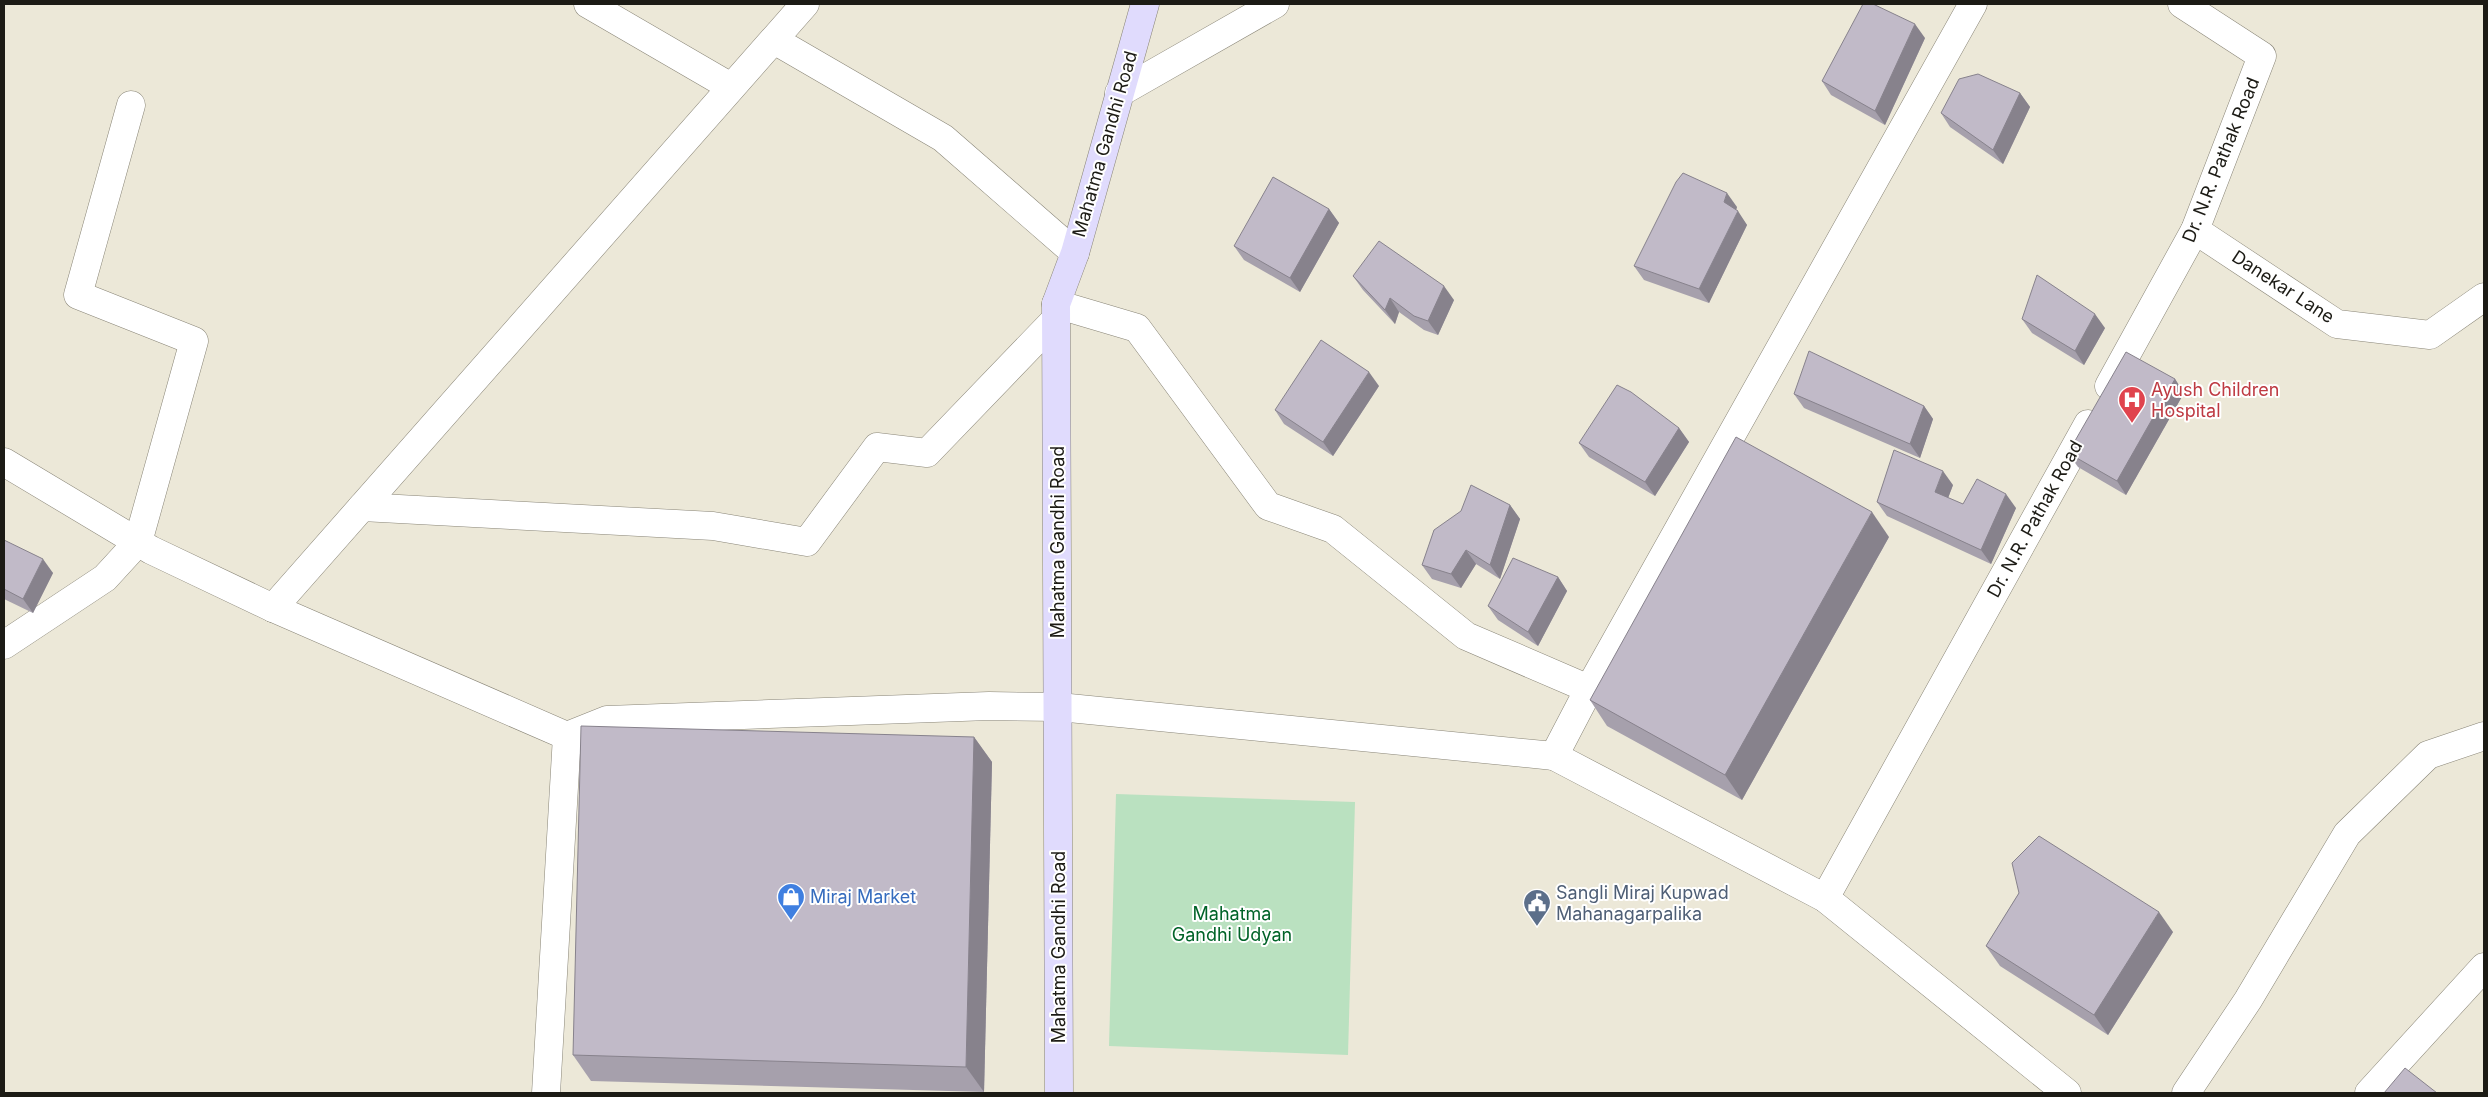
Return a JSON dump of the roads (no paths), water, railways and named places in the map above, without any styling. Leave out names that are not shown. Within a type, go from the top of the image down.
[{"type":"main road","name":"Mahatma Gandhi Road","points":[[1059,1093],[1056,311],[1075,253],[1145,4]]},
{"type":"street","points":[[588,4],[731,87]]},
{"type":"street","points":[[274,608],[805,4]]},
{"type":"street","points":[[1119,93],[1275,4]]},
{"type":"street","points":[[1554,756],[1589,689],[1973,4]]},
{"type":"street","name":"Dr. N.R. Pathak Road","points":[[1824,898],[2196,230],[2262,56],[2182,4]]},
{"type":"street","points":[[774,40],[943,138],[1075,253]]},
{"type":"street","points":[[4,646],[105,578],[138,542],[194,341],[78,295],[131,105]]},
{"type":"street","name":"Danekar Lane","points":[[2196,230],[2337,324],[2430,335],[2484,297]]},
{"type":"street","points":[[362,507],[713,526],[807,542],[877,447],[927,453],[1056,311],[1138,328],[1268,506],[1333,528],[1466,636],[1589,689]]},
{"type":"street","points":[[4,462],[138,542],[274,608],[567,736],[607,720],[989,706],[1059,708],[1554,756],[1824,898],[2067,1093]]},
{"type":"street","points":[[546,1093],[567,736]]},
{"type":"street","points":[[2186,1093],[2248,1000],[2347,834],[2428,755],[2484,736]]},
{"type":"street","points":[[2369,1093],[2484,967]]},
{"type":"place","name":"Ayush Children Hospital","points":[[2132,424]]},
{"type":"place","name":"Miraj Market","points":[[791,921]]},
{"type":"place","name":"Sangli Miraj Kupwad Mahanagarpalika","points":[[1537,927]]},
{"type":"park label","name":"Mahatma Gandhi Udyan","points":[[1232,924]]}]
